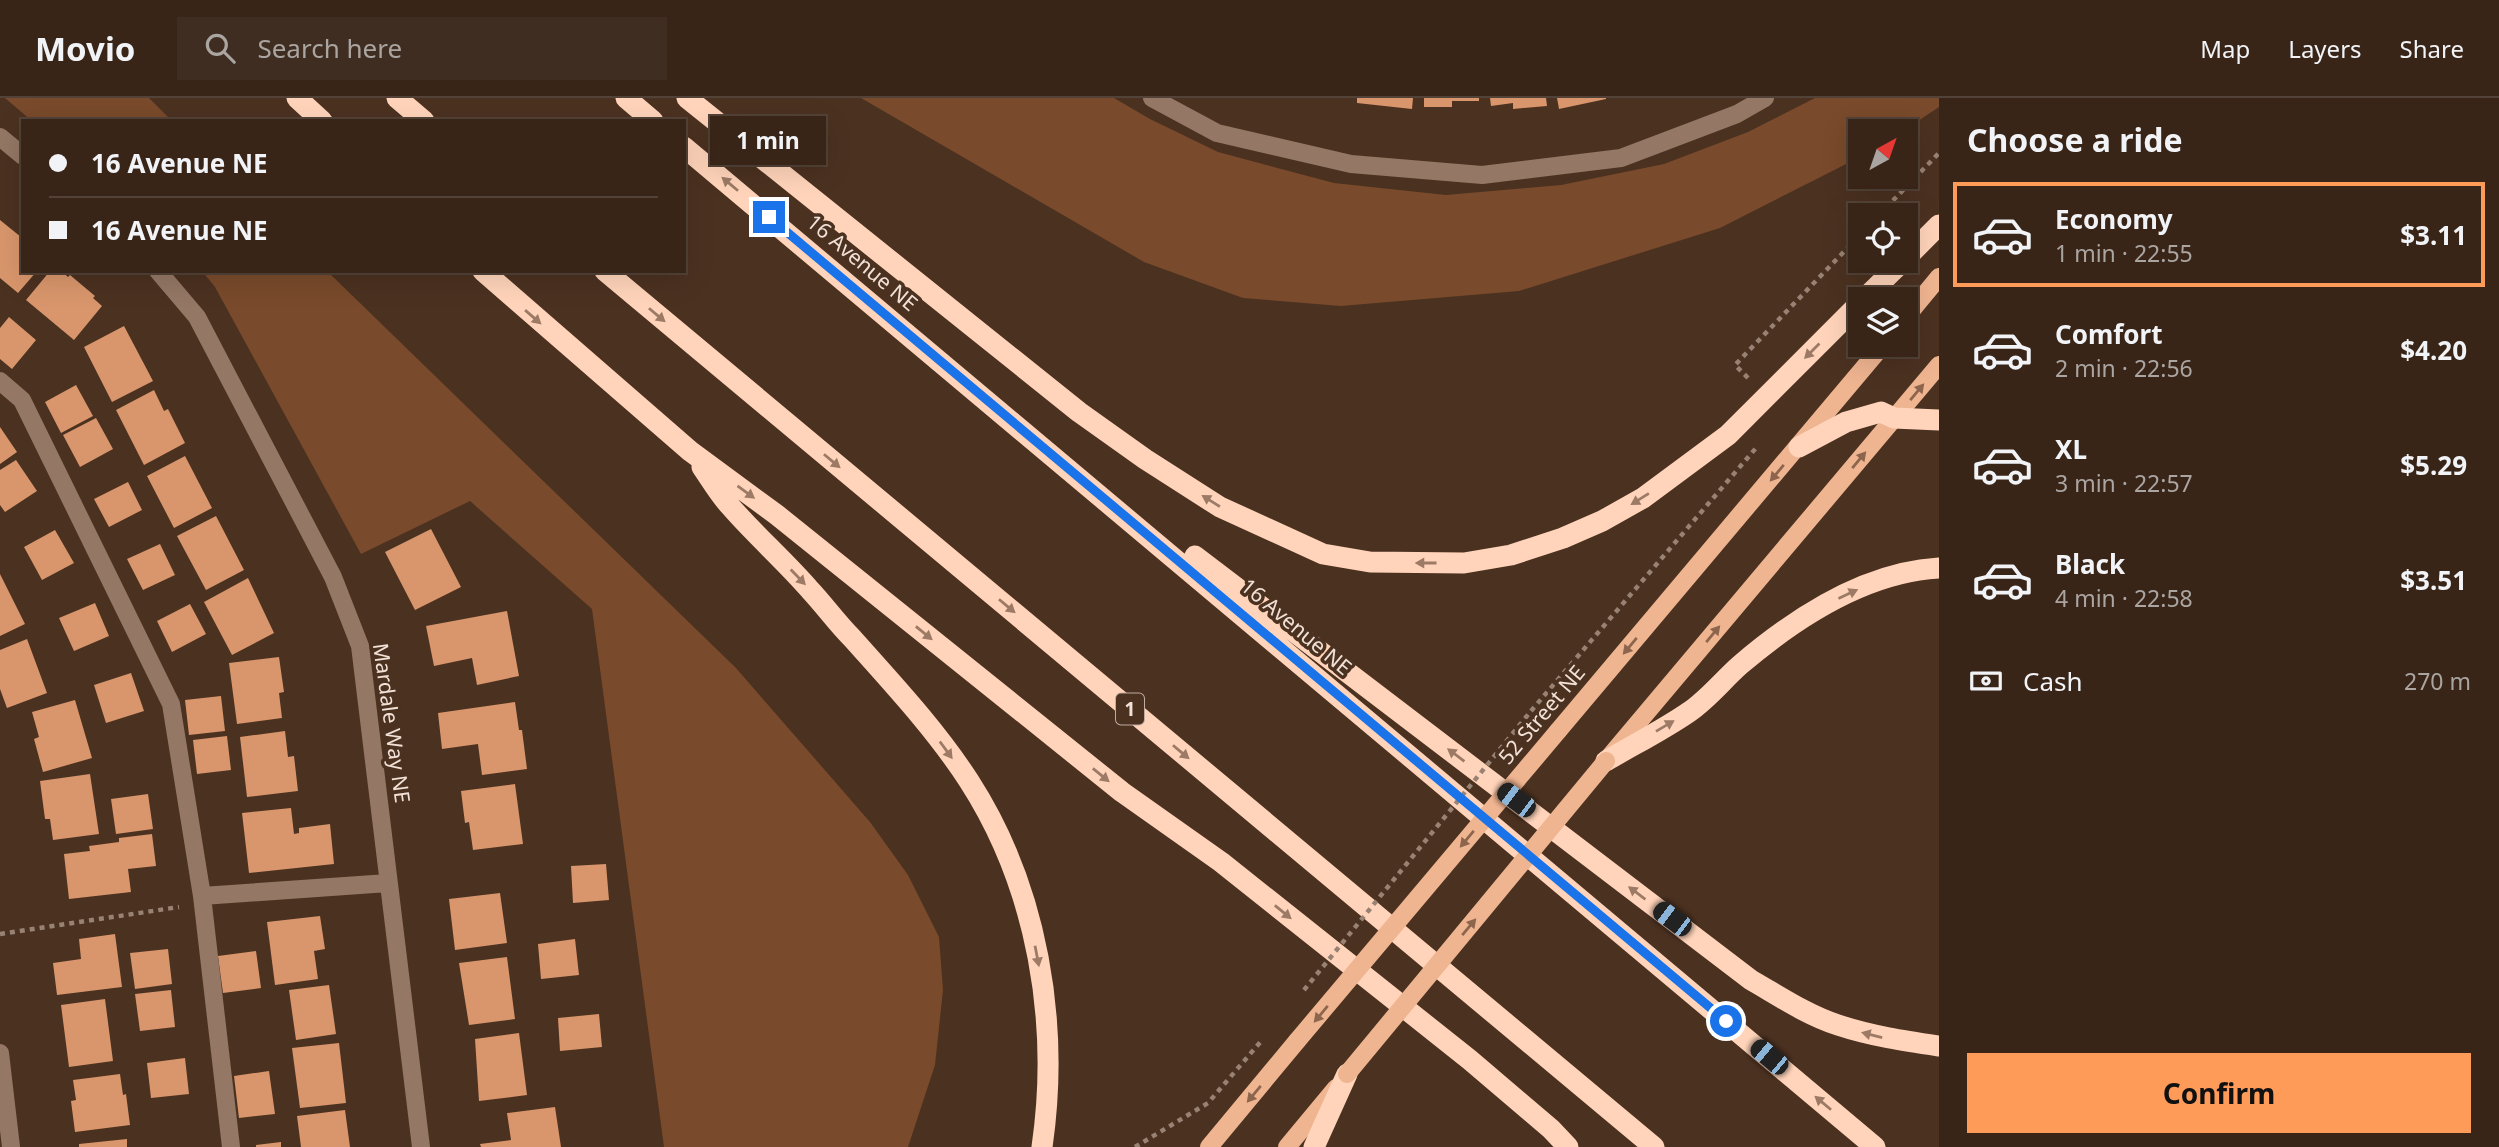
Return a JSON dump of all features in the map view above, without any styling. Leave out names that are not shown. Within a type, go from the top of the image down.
[{"type":"highway","points":[[298,98],[320,119]]},
{"type":"highway","points":[[397,98],[422,119]]},
{"type":"highway","points":[[626,98],[651,119]]},
{"type":"highway","points":[[687,98],[1080,412],[1145,459],[1220,508],[1323,554],[1370,562],[1464,563],[1511,555],[1563,538],[1602,521],[1643,498],[1728,435],[1848,315]]},
{"type":"highway","name":"16 Avenue NE","points":[[686,148],[1875,1147]]},
{"type":"highway","points":[[1918,245],[1939,225]]},
{"type":"highway","points":[[485,273],[690,452],[777,515],[1122,792],[1221,862],[1470,1060],[1551,1129],[1568,1147]]},
{"type":"highway","name":"1","points":[[607,273],[1654,1147]]},
{"type":"highway","points":[[1876,287],[1890,273]]},
{"type":"highway","points":[[981,394],[1751,980],[1792,1004],[1835,1024],[1877,1037],[1939,1046]]},
{"type":"highway","points":[[1799,447],[1846,422],[1881,412],[1894,418],[1939,420]]},
{"type":"highway","points":[[690,452],[729,505],[810,589],[939,740],[969,782],[995,830],[1015,874],[1030,924],[1042,982],[1049,1035],[1042,1147]]},
{"type":"highway","points":[[1606,761],[1690,711],[1774,637],[1811,613],[1883,579],[1922,569],[1939,568]]},
{"type":"highway","points":[[1314,1147],[1347,1074]]},
{"type":"main road","points":[[1918,302],[1939,277]]},
{"type":"main road","name":"52 Street NE","points":[[1209,1147],[1873,357]]},
{"type":"main road","points":[[1287,1147],[1606,761],[1939,365]]},
{"type":"street","points":[[1152,98],[1217,133],[1298,152],[1351,164],[1482,175],[1621,158],[1737,114],[1765,98]]},
{"type":"street","points":[[0,137],[21,154]]},
{"type":"street","name":"Mardale Way NE","points":[[160,273],[197,317],[333,577],[360,646],[421,1147]]},
{"type":"street","points":[[0,381],[22,400],[171,704],[202,896],[230,1147]]},
{"type":"street","points":[[202,896],[388,883]]},
{"type":"street","points":[[0,1053],[11,1147]]},
{"type":"path","points":[[1891,203],[1939,153]]},
{"type":"path","points":[[1751,381],[1735,365],[1848,247]]},
{"type":"path","points":[[1297,999],[1531,711],[1759,443]]},
{"type":"path","points":[[0,934],[175,909],[202,896]]},
{"type":"path","points":[[1135,1147],[1208,1103],[1271,1031]]},
{"type":"shaded area","points":[[5,98],[149,98],[170,119],[30,119]]},
{"type":"shaded area","points":[[861,98],[1114,98],[1218,152],[1334,183],[1446,195],[1561,185],[1664,164],[1748,132],[1815,98],[1939,98],[1939,107],[1918,121],[1848,119],[1848,163],[1720,228],[1519,291],[1341,306],[1243,298],[1144,262]]},
{"type":"shaded area","points":[[204,273],[329,273],[736,668],[870,822],[908,875],[939,937],[943,990],[935,1065],[908,1147],[664,1147],[592,609],[470,501],[361,554],[215,287]]},
{"type":"building","points":[[1357,98],[1413,98],[1412,109],[1357,103]]},
{"type":"building","points":[[1424,98],[1479,98],[1479,101],[1452,101],[1452,107],[1424,107]]},
{"type":"building","points":[[1490,98],[1546,98],[1547,106],[1513,109],[1513,103],[1491,106]]},
{"type":"building","points":[[1557,98],[1606,98],[1606,99],[1559,109]]},
{"type":"building","points":[[0,220],[21,237],[21,273],[35,273],[18,293],[0,278]]},
{"type":"building","points":[[48,273],[63,273],[68,277],[70,275],[95,296],[93,298],[102,306],[74,340],[26,300]]},
{"type":"building","points":[[9,317],[36,340],[12,369],[0,359],[0,328]]},
{"type":"building","points":[[124,326],[153,381],[112,402],[84,347]]},
{"type":"building","points":[[76,385],[93,416],[61,433],[45,402]]},
{"type":"building","points":[[154,390],[164,411],[168,409],[185,443],[144,465],[116,410]]},
{"type":"building","points":[[96,418],[113,449],[80,467],[63,435]]},
{"type":"building","points":[[0,427],[17,452],[0,464]]},
{"type":"building","points":[[185,456],[212,508],[174,528],[147,476]]},
{"type":"building","points":[[16,460],[37,491],[5,512],[0,505],[0,470]]},
{"type":"building","points":[[128,482],[142,510],[109,527],[94,499]]},
{"type":"building","points":[[216,516],[244,570],[206,590],[177,536]]},
{"type":"building","points":[[431,529],[461,587],[415,610],[385,552]]},
{"type":"building","points":[[55,530],[74,563],[42,580],[24,547]]},
{"type":"building","points":[[160,544],[175,575],[143,590],[127,559]]},
{"type":"building","points":[[0,574],[25,624],[0,636]]},
{"type":"building","points":[[248,578],[274,633],[232,655],[204,602]]},
{"type":"building","points":[[95,603],[109,636],[74,651],[59,618]]},
{"type":"building","points":[[190,604],[206,634],[172,652],[157,621]]},
{"type":"building","points":[[507,611],[519,676],[477,685],[472,658],[434,666],[426,626]]},
{"type":"building","points":[[27,639],[47,693],[7,708],[0,689],[0,650]]},
{"type":"building","points":[[279,657],[284,692],[279,693],[282,718],[237,724],[229,663]]},
{"type":"building","points":[[131,673],[144,711],[106,723],[94,685]]},
{"type":"building","points":[[221,696],[225,731],[189,735],[185,700]]},
{"type":"building","points":[[75,700],[92,758],[43,772],[34,739],[39,737],[32,712]]},
{"type":"building","points":[[515,702],[527,769],[482,775],[478,744],[442,749],[438,713]]},
{"type":"building","points":[[285,731],[288,757],[294,756],[298,791],[247,797],[240,737]]},
{"type":"building","points":[[227,736],[231,770],[197,774],[193,740]]},
{"type":"building","points":[[90,774],[99,834],[53,840],[50,819],[45,819],[40,781]]},
{"type":"building","points":[[515,784],[523,844],[473,850],[469,822],[465,823],[461,791]]},
{"type":"building","points":[[148,794],[153,829],[116,834],[111,799]]},
{"type":"building","points":[[291,808],[294,834],[299,833],[299,828],[330,824],[334,864],[249,873],[242,813]]},
{"type":"building","points":[[152,834],[156,866],[128,869],[131,892],[69,899],[64,854],[90,851],[89,846],[119,842],[119,838]]},
{"type":"building","points":[[606,864],[609,900],[573,903],[571,866]]},
{"type":"building","points":[[500,893],[507,943],[455,950],[449,899]]},
{"type":"building","points":[[320,916],[325,949],[314,951],[318,979],[275,985],[267,922]]},
{"type":"building","points":[[115,934],[122,987],[57,995],[53,963],[81,959],[79,939]]},
{"type":"building","points":[[575,939],[579,975],[541,979],[538,944]]},
{"type":"building","points":[[168,949],[172,984],[135,989],[130,953]]},
{"type":"building","points":[[256,951],[261,988],[223,993],[218,956]]},
{"type":"building","points":[[507,957],[515,1019],[469,1025],[459,963]]},
{"type":"building","points":[[329,985],[336,1034],[296,1040],[289,990]]},
{"type":"building","points":[[171,990],[175,1027],[140,1031],[135,994]]},
{"type":"building","points":[[105,999],[113,1061],[69,1067],[61,1005]]},
{"type":"building","points":[[599,1014],[602,1047],[560,1051],[558,1018]]},
{"type":"building","points":[[519,1033],[527,1095],[479,1101],[475,1039]]},
{"type":"building","points":[[339,1043],[346,1103],[300,1108],[292,1048]]},
{"type":"building","points":[[185,1058],[189,1094],[151,1098],[147,1063]]},
{"type":"building","points":[[269,1071],[275,1114],[239,1118],[234,1076]]},
{"type":"building","points":[[120,1074],[130,1125],[75,1132],[71,1101],[76,1100],[73,1080]]},
{"type":"building","points":[[555,1107],[561,1147],[481,1147],[480,1144],[511,1140],[507,1113]]},
{"type":"building","points":[[345,1110],[350,1147],[301,1147],[297,1116]]},
{"type":"building","points":[[127,1139],[127,1147],[79,1147],[79,1144]]},
{"type":"building","points":[[281,1142],[281,1147],[256,1147],[256,1145]]},
{"type":"route","points":[[769,217],[1726,1021]]}]
